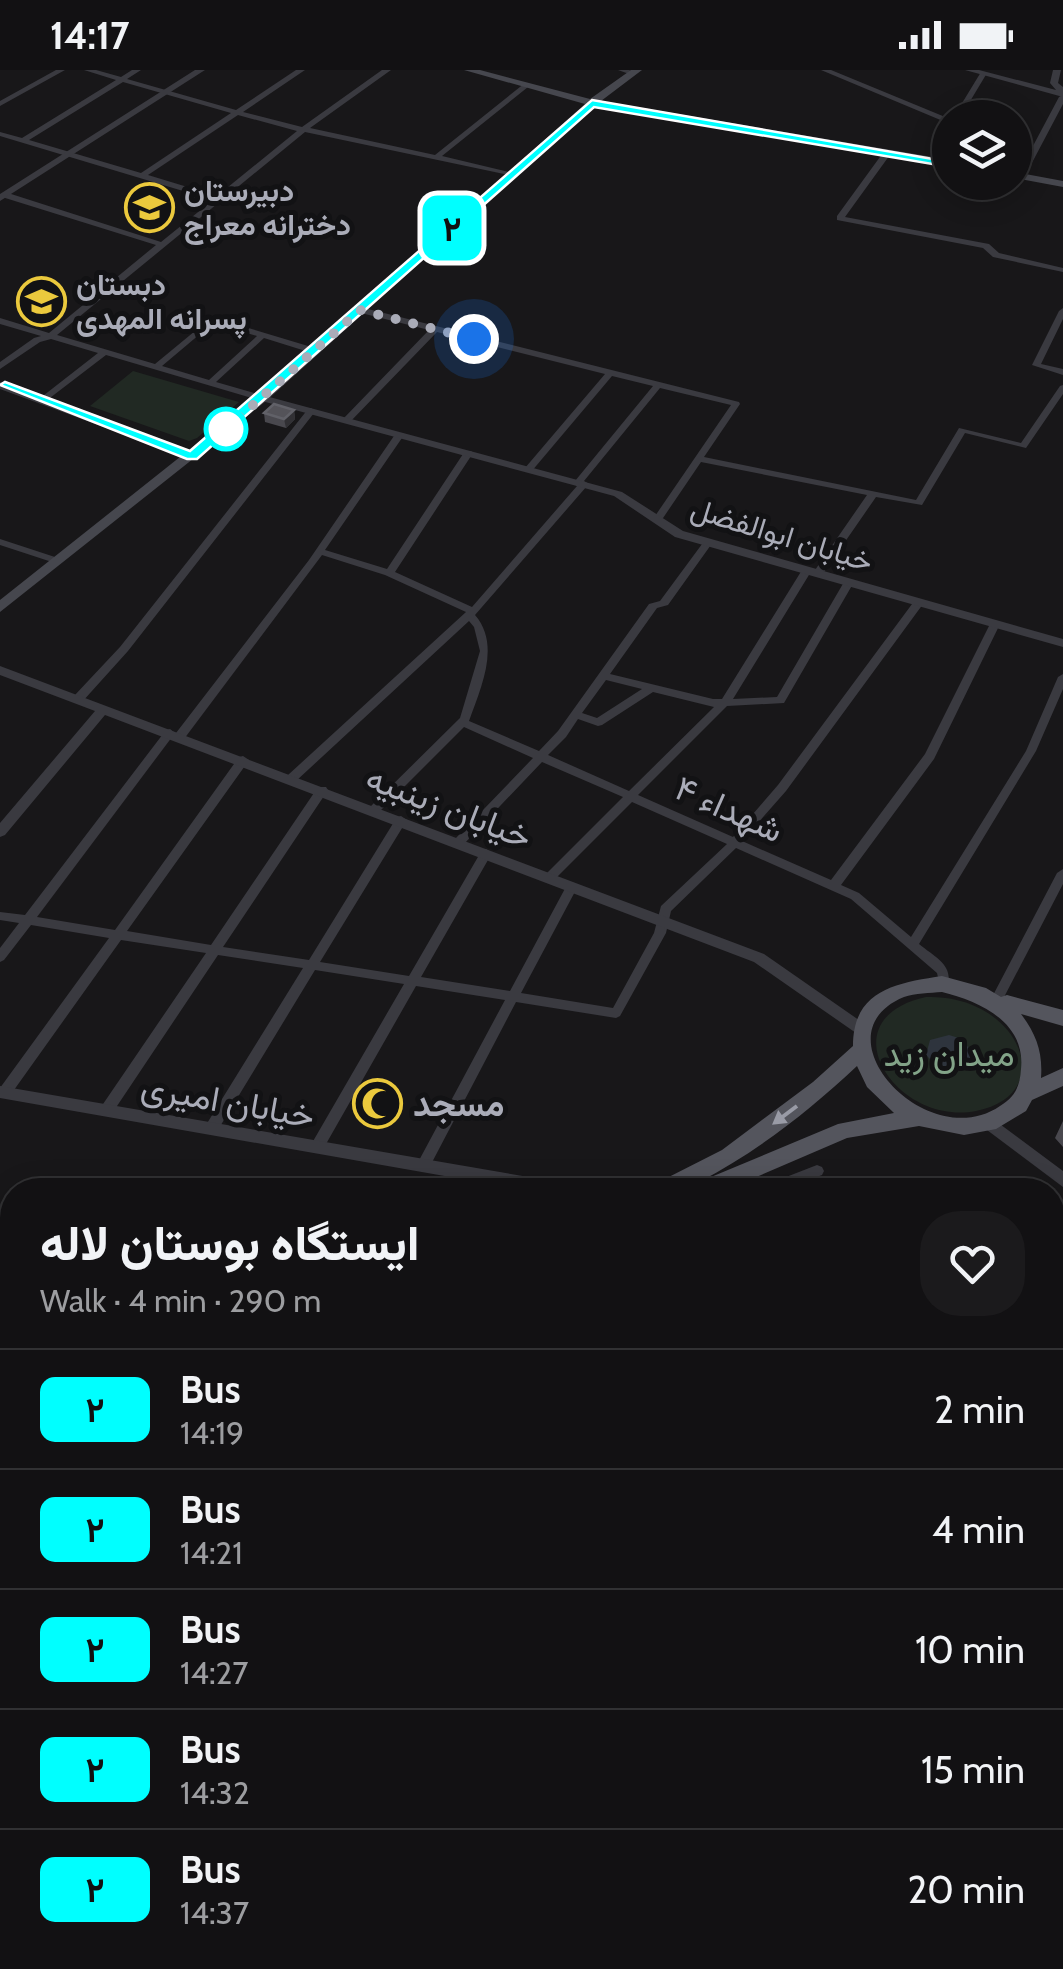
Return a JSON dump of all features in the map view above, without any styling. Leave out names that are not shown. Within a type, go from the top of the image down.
[{"type":"main road","points":[[469,70],[592,103],[932,160]]},
{"type":"main road","points":[[0,607],[262,398],[630,71]]},
{"type":"main road","points":[[564,96],[611,89]]},
{"type":"main road","points":[[564,96],[577,104],[574,119]]},
{"type":"main road","points":[[1032,178],[1063,184]]},
{"type":"main road","points":[[1032,1092],[1039,1068],[1035,1043],[1020,1020],[974,990],[944,984],[914,986],[890,994],[872,1009],[861,1029],[860,1052],[874,1086],[889,1101],[918,1118],[949,1126],[990,1122],[1015,1110],[1032,1092],[1063,1076]]},
{"type":"main road","points":[[996,1001],[1063,1018]]},
{"type":"main road","points":[[687,1178],[730,1156],[820,1088],[860,1052]]},
{"type":"main road","points":[[726,1178],[845,1130],[918,1118]]},
{"type":"street","points":[[0,104],[61,70]]},
{"type":"street","points":[[88,70],[303,130],[512,174]]},
{"type":"street","points":[[24,141],[137,70]]},
{"type":"street","points":[[2,195],[200,70]]},
{"type":"street","points":[[142,176],[302,70]]},
{"type":"street","points":[[0,366],[37,340],[50,336],[303,130],[386,70]]},
{"type":"street","points":[[825,70],[932,112]]},
{"type":"street","points":[[970,70],[997,73],[1063,94]]},
{"type":"street","points":[[1057,70],[1054,83],[1063,94]]},
{"type":"street","points":[[966,100],[983,74]]},
{"type":"street","points":[[437,157],[526,85]]},
{"type":"street","points":[[1032,155],[1063,94]]},
{"type":"street","points":[[0,134],[219,199]]},
{"type":"street","points":[[888,152],[840,218],[986,246],[996,255],[1063,270]]},
{"type":"street","points":[[2,195],[162,246]]},
{"type":"street","points":[[360,310],[736,404],[658,519]]},
{"type":"street","points":[[1063,311],[1036,365],[1063,372]]},
{"type":"street","points":[[156,367],[212,320],[315,351]]},
{"type":"street","points":[[0,321],[262,398]]},
{"type":"street","points":[[346,420],[435,329]]},
{"type":"street","points":[[210,383],[264,335]]},
{"type":"street","points":[[42,401],[104,352]]},
{"type":"street","points":[[528,470],[610,373]]},
{"type":"street","points":[[292,778],[471,613],[581,484],[658,384]]},
{"type":"street","points":[[0,385],[192,456]]},
{"type":"street","points":[[698,459],[919,502],[962,430],[1023,446],[1063,388]]},
{"type":"street","name":"خیابان ابوالفضل","points":[[262,398],[618,494],[678,534],[1063,643]]},
{"type":"street","points":[[1049,408],[1063,413]]},
{"type":"street","points":[[78,699],[124,650],[311,411]]},
{"type":"street","points":[[0,956],[320,551],[400,435]]},
{"type":"street","points":[[389,573],[468,454]]},
{"type":"street","points":[[550,878],[723,703],[812,572],[873,494]]},
{"type":"street","points":[[0,542],[58,561]]},
{"type":"street","points":[[458,842],[576,715],[653,606],[664,603],[708,542]]},
{"type":"street","points":[[320,551],[389,573],[471,613],[479,626],[485,651],[462,722],[374,810]]},
{"type":"street","points":[[603,676],[723,703],[780,700],[849,582]]},
{"type":"street","points":[[0,916],[616,1012],[660,933],[665,908],[782,788],[919,602]]},
{"type":"street","points":[[834,885],[930,756],[995,624]]},
{"type":"street","name":"خیابان زینبیه","points":[[0,670],[759,958],[861,1029]]},
{"type":"street","points":[[912,945],[1031,751],[1063,677]]},
{"type":"street","points":[[576,715],[598,722],[652,688]]},
{"type":"street","points":[[0,832],[104,708]]},
{"type":"street","name":"شهداء ۴","points":[[462,722],[855,896],[943,972],[944,984]]},
{"type":"street","points":[[2,1092],[243,760]]},
{"type":"street","points":[[106,1111],[322,790]]},
{"type":"street","points":[[211,1129],[401,820]]},
{"type":"street","points":[[317,1147],[486,853]]},
{"type":"street","points":[[996,1001],[1063,873]]},
{"type":"street","points":[[423,1166],[572,886]]},
{"type":"street","name":"خیابان امیری","points":[[2,1092],[493,1178]]},
{"type":"street","points":[[990,1122],[1060,1178]]},
{"type":"street","points":[[797,1178],[817,1170]]},
{"type":"street","points":[[732,1175],[736,1178]]},
{"type":"green space","points":[[133,371],[239,402],[189,441],[90,406]]},
{"type":"green space","name":"میدان زید","points":[[926,997],[958,1000],[984,1011],[1004,1027],[1017,1046],[1022,1066],[1018,1085],[1003,1101],[976,1111],[947,1112],[920,1103],[898,1088],[883,1068],[876,1047],[880,1026],[896,1009]]},
{"type":"shaded area","points":[[949,1035],[962,1039],[971,1051],[970,1064],[959,1071],[941,1070],[926,1055],[930,1040]]},
{"type":"building","points":[[274,404],[294,410],[284,419],[264,413]]},
{"type":"bus line","name":"۲","points":[[0,385],[192,456],[592,103],[932,160]]},
{"type":"place","name":"دبیرستان دخترانه معراج","points":[[149,208]]},
{"type":"place","name":"دبستان پسرانه المهدی","points":[[41,302]]},
{"type":"place","name":"مسجد","points":[[378,1104]]},
{"type":"route","points":[[226,429],[360,310],[474,339]]}]
